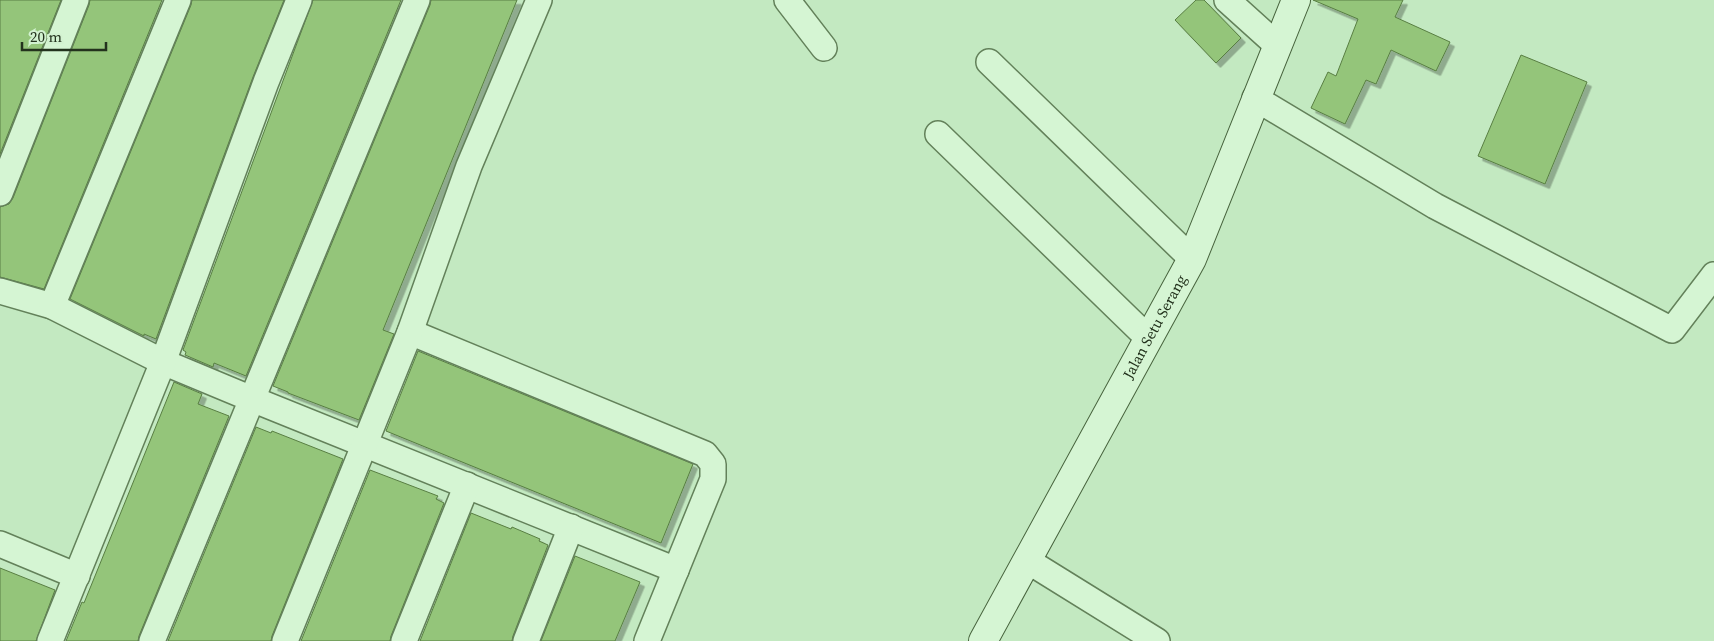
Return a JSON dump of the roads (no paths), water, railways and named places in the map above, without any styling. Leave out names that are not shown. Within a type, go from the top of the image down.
[{"type":"street","points":[[0,193],[76,0]]},
{"type":"street","points":[[52,306],[178,0]]},
{"type":"street","points":[[50,641],[163,362],[266,82],[299,0]]},
{"type":"street","points":[[152,641],[417,0]]},
{"type":"street","points":[[285,641],[410,332],[469,166],[539,0]]},
{"type":"street","points":[[787,0],[824,48]]},
{"type":"street","points":[[1228,0],[1278,46]]},
{"type":"street","name":"Jalan Setu Serang","points":[[984,641],[1192,259],[1255,98],[1296,0]]},
{"type":"street","points":[[989,62],[1192,259]]},
{"type":"street","points":[[1255,98],[1435,206],[1672,330],[1714,275]]},
{"type":"street","points":[[938,134],[1148,338]]},
{"type":"street","points":[[0,291],[52,306],[163,362],[252,400],[676,570]]},
{"type":"street","points":[[410,332],[705,454],[713,464],[713,479],[647,641]]},
{"type":"street","points":[[404,641],[467,485]]},
{"type":"street","points":[[526,641],[572,527]]},
{"type":"street","points":[[0,544],[77,576]]},
{"type":"street","points":[[1028,561],[1157,641]]}]
